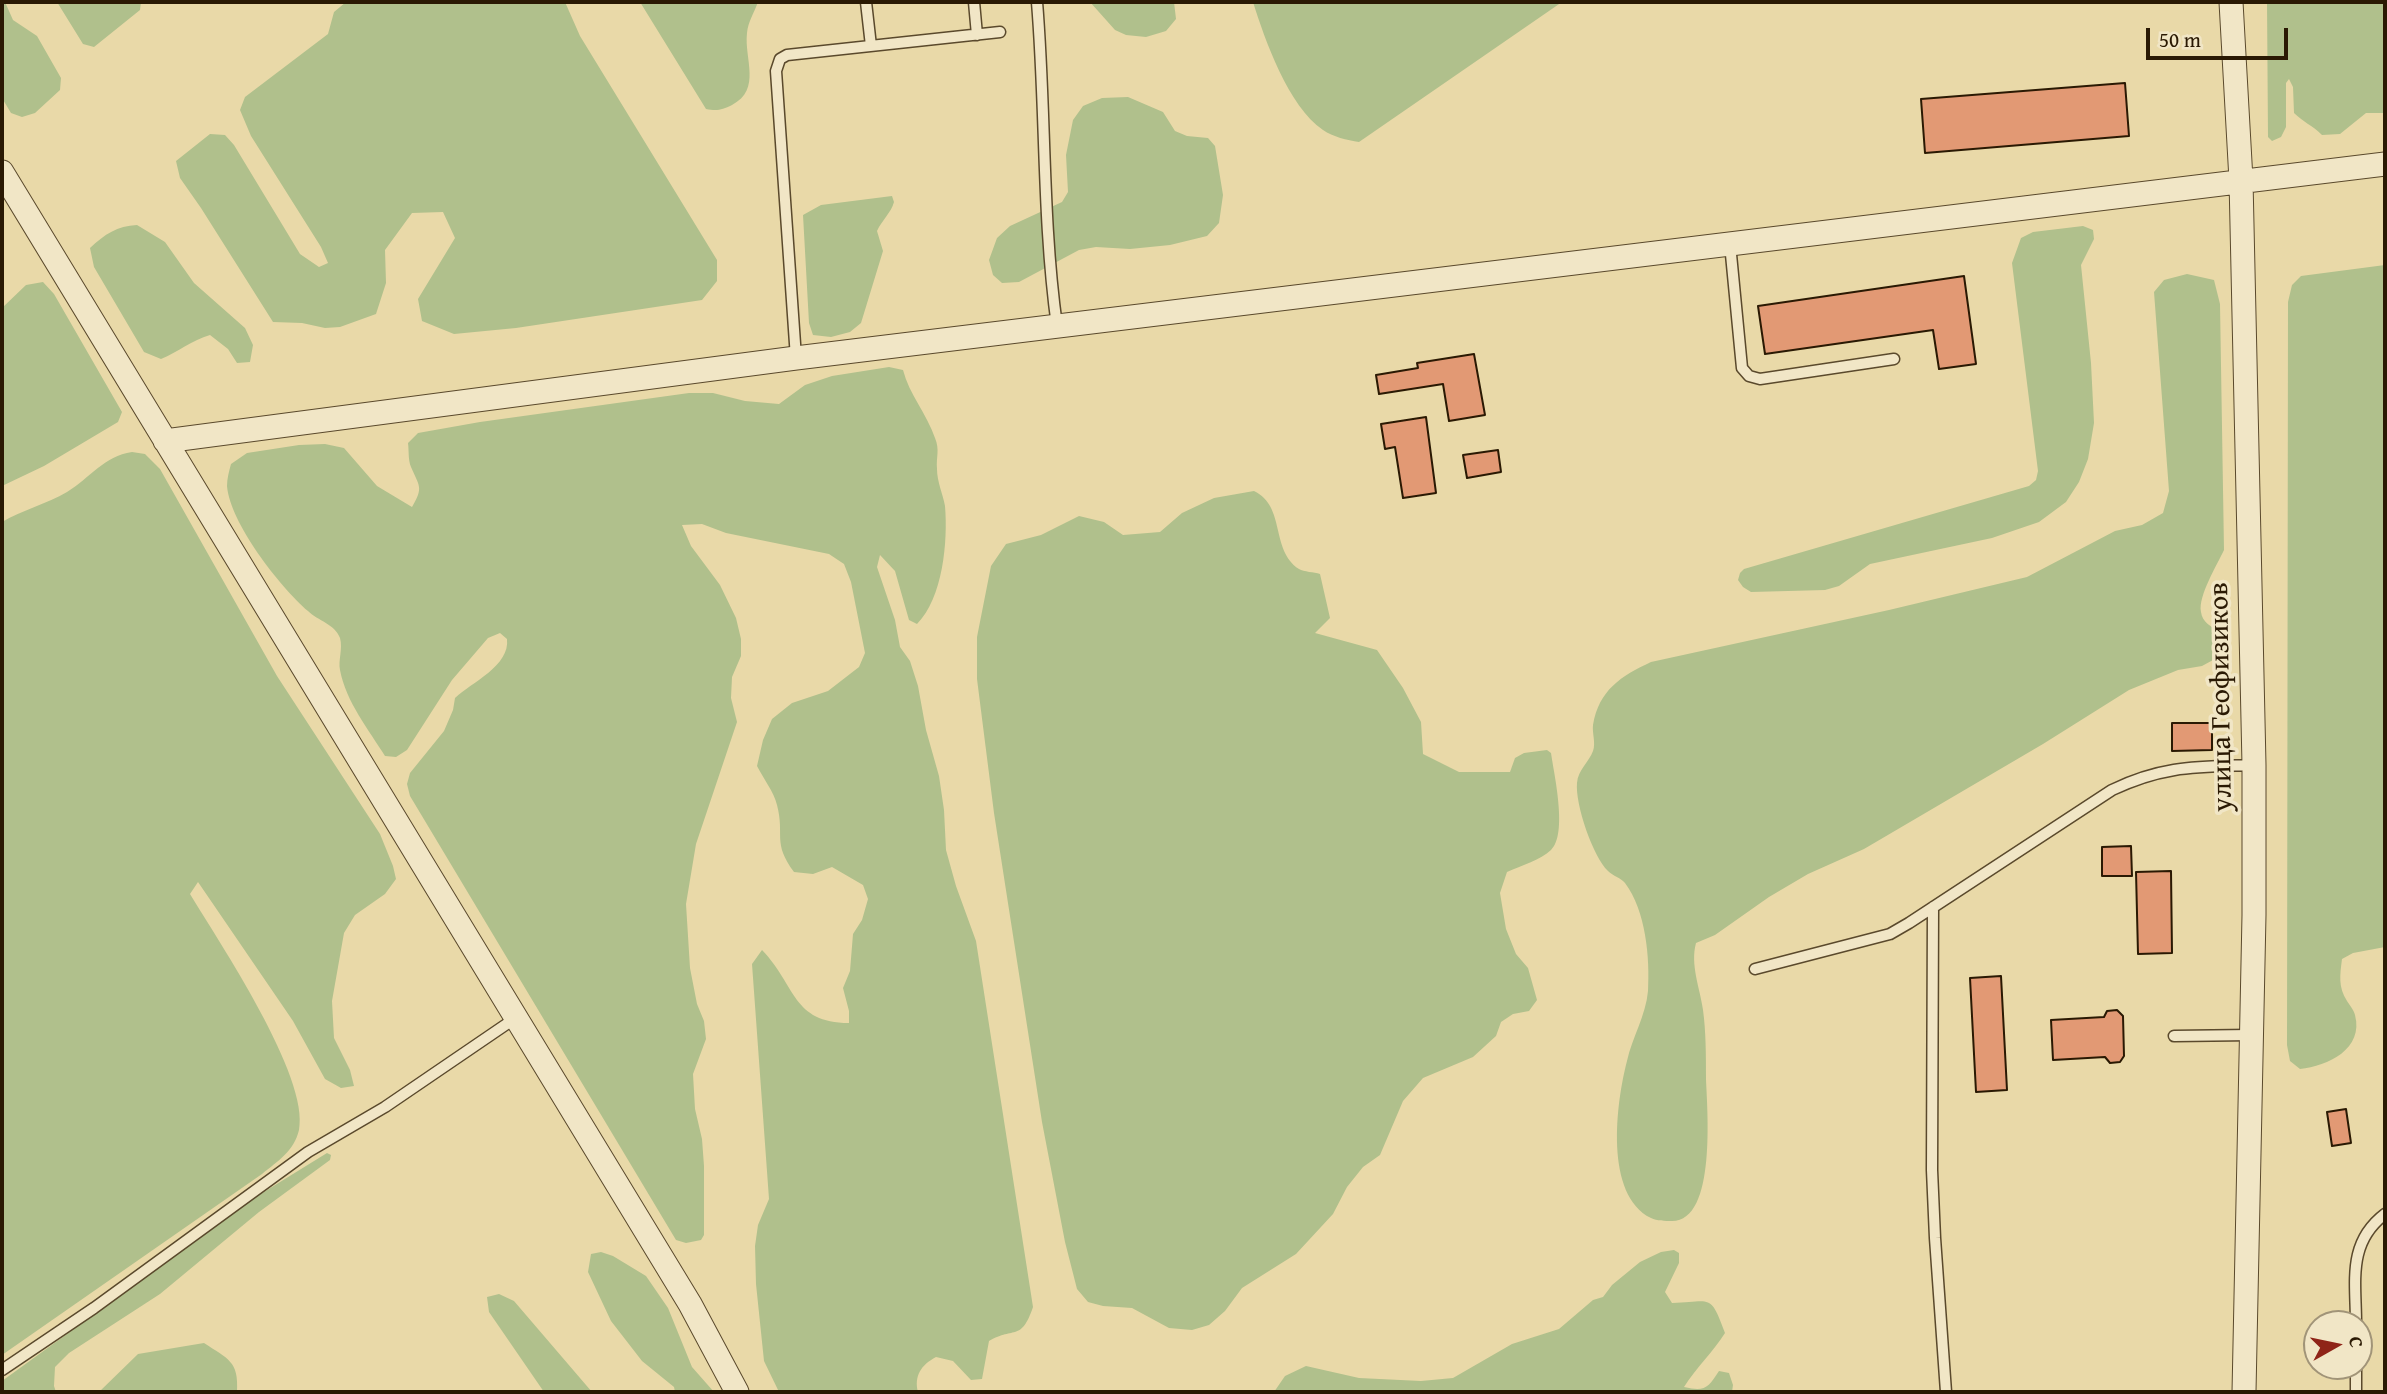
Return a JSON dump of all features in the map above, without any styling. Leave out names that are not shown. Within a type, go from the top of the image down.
[{"type":"street","name":"улица Геофизиков","points":[[2231,2],[2241,180],[2254,765],[2244,1392]]},
{"type":"street","points":[[165,441],[796,358],[2385,164]]},
{"type":"street","points":[[2,172],[690,1304],[737,1392]]},
{"type":"lane","points":[[866,2],[871,46]]},
{"type":"lane","points":[[974,2],[977,35]]},
{"type":"lane","points":[[1037,2],[1043,66],[1050,264],[1057,326]]},
{"type":"lane","points":[[796,358],[778,64],[780,59],[787,55],[1000,32]]},
{"type":"lane","points":[[1730,244],[1742,368],[1749,376],[1760,379],[1894,359]]},
{"type":"lane","points":[[1755,969],[1890,934],[2112,790],[2139,777],[2163,770],[2190,767],[2254,765]]},
{"type":"lane","points":[[1933,907],[1932,1170],[1946,1392]]},
{"type":"lane","points":[[2,1370],[94,1308],[308,1152],[384,1107],[517,1017]]},
{"type":"lane","points":[[2174,1036],[2251,1035]]},
{"type":"lane","points":[[2356,1310],[2356,1265],[2362,1240],[2372,1225],[2385,1214]]},
{"type":"green space","points":[[2,2],[5,2],[13,20],[37,36],[61,78],[60,90],[35,113],[22,117],[11,113],[2,98]]},
{"type":"green space","points":[[57,2],[141,2],[140,10],[94,47],[83,44]]},
{"type":"green space","points":[[346,2],[565,2],[580,36],[717,260],[717,281],[702,300],[516,328],[454,334],[422,321],[418,299],[455,238],[443,212],[412,213],[385,250],[386,283],[376,314],[340,327],[325,328],[302,323],[273,322],[180,178],[176,161],[210,134],[225,135],[234,145],[300,254],[319,267],[328,263],[321,247],[251,136],[240,110],[245,97],[328,34],[334,12]]},
{"type":"green space","points":[[640,2],[758,2],[748,29],[750,73],[747,91],[741,98],[722,109],[706,109]]},
{"type":"green space","points":[[1090,2],[1174,2],[1176,19],[1166,31],[1146,37],[1126,35],[1115,30]]},
{"type":"green space","points":[[1253,2],[1562,2],[1359,142],[1340,138],[1323,130],[1299,105],[1279,71]]},
{"type":"green space","points":[[2267,2],[2385,2],[2385,113],[2366,113],[2340,134],[2322,135],[2294,113],[2293,87],[2289,79],[2286,83],[2286,127],[2281,137],[2272,141],[2268,137]]},
{"type":"green space","points":[[1128,97],[1163,112],[1175,131],[1187,136],[1208,138],[1215,146],[1223,195],[1219,223],[1207,236],[1170,245],[1079,250],[1019,282],[1002,283],[993,275],[989,260],[997,238],[1010,226],[1062,202],[1068,192],[1066,155],[1073,120],[1083,106],[1102,98]]},
{"type":"green space","points":[[892,196],[893,206],[877,231],[883,251],[861,323],[850,332],[831,337],[813,335],[809,323],[803,215],[821,205]]},
{"type":"green space","points":[[137,225],[165,242],[194,283],[245,328],[253,345],[250,362],[237,363],[228,349],[210,335],[161,359],[144,352],[94,267],[90,248],[112,232]]},
{"type":"green space","points":[[2083,226],[2093,230],[2094,239],[2081,265],[2094,423],[2088,459],[2079,482],[2066,502],[2039,522],[1992,538],[1870,564],[1839,586],[1825,590],[1751,592],[1743,587],[1738,580],[1744,569],[2029,486],[2036,480],[2038,471],[2012,263],[2021,238],[2033,232]]},
{"type":"green space","points":[[2385,265],[2385,947],[2353,953],[2342,959],[2341,986],[2355,1015],[2354,1037],[2349,1046],[2332,1060],[2300,1069],[2290,1061],[2287,1045],[2288,302],[2292,285],[2301,276]]},
{"type":"green space","points":[[2187,274],[2214,280],[2220,304],[2224,550],[2205,589],[2201,612],[2203,619],[2219,632],[2222,648],[2213,660],[2202,666],[2178,670],[2129,690],[1864,849],[1808,874],[1769,897],[1715,935],[1696,943],[1695,968],[1706,1044],[1708,1137],[1703,1184],[1696,1203],[1686,1216],[1672,1221],[1651,1218],[1636,1206],[1626,1190],[1617,1147],[1619,1100],[1623,1079],[1648,991],[1645,935],[1632,894],[1623,881],[1602,864],[1591,843],[1577,792],[1579,774],[1594,748],[1593,725],[1600,702],[1621,679],[1651,662],[2027,577],[2115,531],[2142,525],[2163,513],[2169,491],[2154,292],[2164,280]]},
{"type":"green space","points":[[43,282],[54,294],[122,412],[118,422],[44,466],[2,486],[2,308],[26,285]]},
{"type":"green space","points":[[889,367],[903,370],[909,387],[932,429],[937,446],[937,474],[945,506],[946,536],[942,568],[933,600],[917,624],[909,620],[895,571],[880,555],[877,567],[895,620],[900,647],[910,661],[918,686],[926,730],[939,776],[946,850],[976,941],[1033,1307],[1021,1329],[989,1341],[982,1379],[971,1380],[953,1361],[936,1357],[920,1372],[918,1392],[779,1392],[764,1361],[756,1284],[755,1246],[758,1225],[769,1199],[752,964],[762,950],[805,1009],[816,1017],[849,1023],[843,988],[850,971],[853,934],[862,920],[868,899],[863,885],[832,867],[813,874],[794,872],[781,846],[776,800],[757,766],[763,740],[772,719],[792,703],[828,691],[859,667],[865,653],[851,582],[844,564],[829,554],[726,533],[702,524],[682,525],[691,546],[720,585],[736,618],[741,639],[741,656],[732,677],[731,698],[737,722],[696,844],[686,904],[690,968],[706,1039],[693,1074],[695,1109],[702,1139],[704,1166],[704,1235],[701,1240],[686,1243],[676,1240],[410,796],[407,784],[410,773],[444,731],[455,698],[489,673],[503,657],[507,639],[500,633],[488,638],[452,680],[407,750],[396,757],[385,756],[347,693],[340,670],[341,642],[338,633],[312,614],[271,571],[237,518],[230,501],[227,481],[231,464],[247,453],[325,444],[344,448],[377,486],[412,507],[419,487],[410,464],[408,443],[418,433],[689,393],[713,393],[745,401],[779,404],[805,385],[832,376]]},
{"type":"green space","points":[[132,452],[145,454],[160,469],[277,676],[380,834],[396,879],[385,894],[355,915],[344,933],[332,1001],[334,1038],[350,1070],[354,1086],[341,1088],[325,1079],[293,1021],[198,882],[190,894],[260,1010],[291,1078],[299,1107],[297,1137],[285,1155],[262,1174],[2,1355],[2,522],[59,496],[113,458]]},
{"type":"green space","points":[[1254,491],[1264,498],[1270,507],[1284,551],[1290,561],[1301,570],[1320,574],[1330,618],[1315,633],[1377,650],[1403,688],[1421,722],[1423,754],[1459,772],[1510,772],[1515,758],[1524,753],[1547,750],[1551,753],[1557,789],[1559,831],[1556,842],[1547,854],[1507,872],[1500,893],[1506,929],[1516,954],[1528,968],[1537,1000],[1529,1011],[1513,1014],[1501,1022],[1496,1036],[1473,1057],[1423,1078],[1403,1101],[1380,1155],[1363,1167],[1347,1187],[1333,1214],[1296,1254],[1242,1288],[1225,1311],[1209,1325],[1192,1330],[1169,1328],[1132,1308],[1088,1302],[1077,1289],[1065,1242],[1042,1122],[994,813],[977,679],[977,637],[991,566],[1006,544],[1041,535],[1079,516],[1104,522],[1123,535],[1160,532],[1182,513],[1214,498]]},
{"type":"green space","points":[[327,1153],[331,1155],[330,1160],[259,1212],[160,1294],[69,1353],[55,1367],[56,1392],[2,1392],[2,1381],[259,1195]]},
{"type":"green space","points":[[1674,1250],[1679,1253],[1679,1263],[1665,1292],[1672,1303],[1708,1302],[1716,1311],[1725,1333],[1684,1387],[1701,1389],[1712,1381],[1719,1371],[1729,1373],[1732,1392],[1274,1392],[1285,1376],[1306,1366],[1359,1378],[1421,1381],[1453,1378],[1512,1344],[1559,1329],[1593,1300],[1603,1297],[1612,1285],[1640,1262],[1661,1252]]},
{"type":"green space","points":[[601,1252],[613,1256],[646,1276],[668,1308],[692,1367],[714,1392],[675,1392],[674,1387],[642,1361],[611,1321],[588,1272],[591,1254]]},
{"type":"green space","points":[[499,1294],[514,1301],[592,1392],[544,1392],[489,1312],[487,1297]]},
{"type":"green space","points":[[204,1343],[226,1357],[234,1367],[237,1392],[99,1392],[138,1354]]},
{"type":"building","points":[[2125,83],[2129,136],[1925,153],[1921,99]]},
{"type":"building","points":[[1964,276],[1976,364],[1939,369],[1933,330],[1765,354],[1758,306]]},
{"type":"building","points":[[1474,354],[1485,415],[1449,421],[1443,384],[1379,394],[1376,375],[1418,368],[1417,363]]},
{"type":"building","points":[[1426,417],[1436,493],[1403,498],[1395,447],[1385,449],[1381,424]]},
{"type":"building","points":[[1498,450],[1501,472],[1467,478],[1463,455]]},
{"type":"building","points":[[2172,723],[2212,723],[2212,750],[2172,751]]},
{"type":"building","points":[[2131,846],[2132,876],[2102,876],[2102,847]]},
{"type":"building","points":[[2171,871],[2172,953],[2138,954],[2136,872]]},
{"type":"building","points":[[2001,976],[2007,1090],[1976,1092],[1970,978]]},
{"type":"building","points":[[2117,1010],[2123,1016],[2124,1056],[2120,1062],[2110,1063],[2105,1057],[2053,1060],[2051,1020],[2104,1017],[2107,1011]]},
{"type":"building","points":[[2346,1109],[2351,1143],[2332,1146],[2327,1112]]}]
